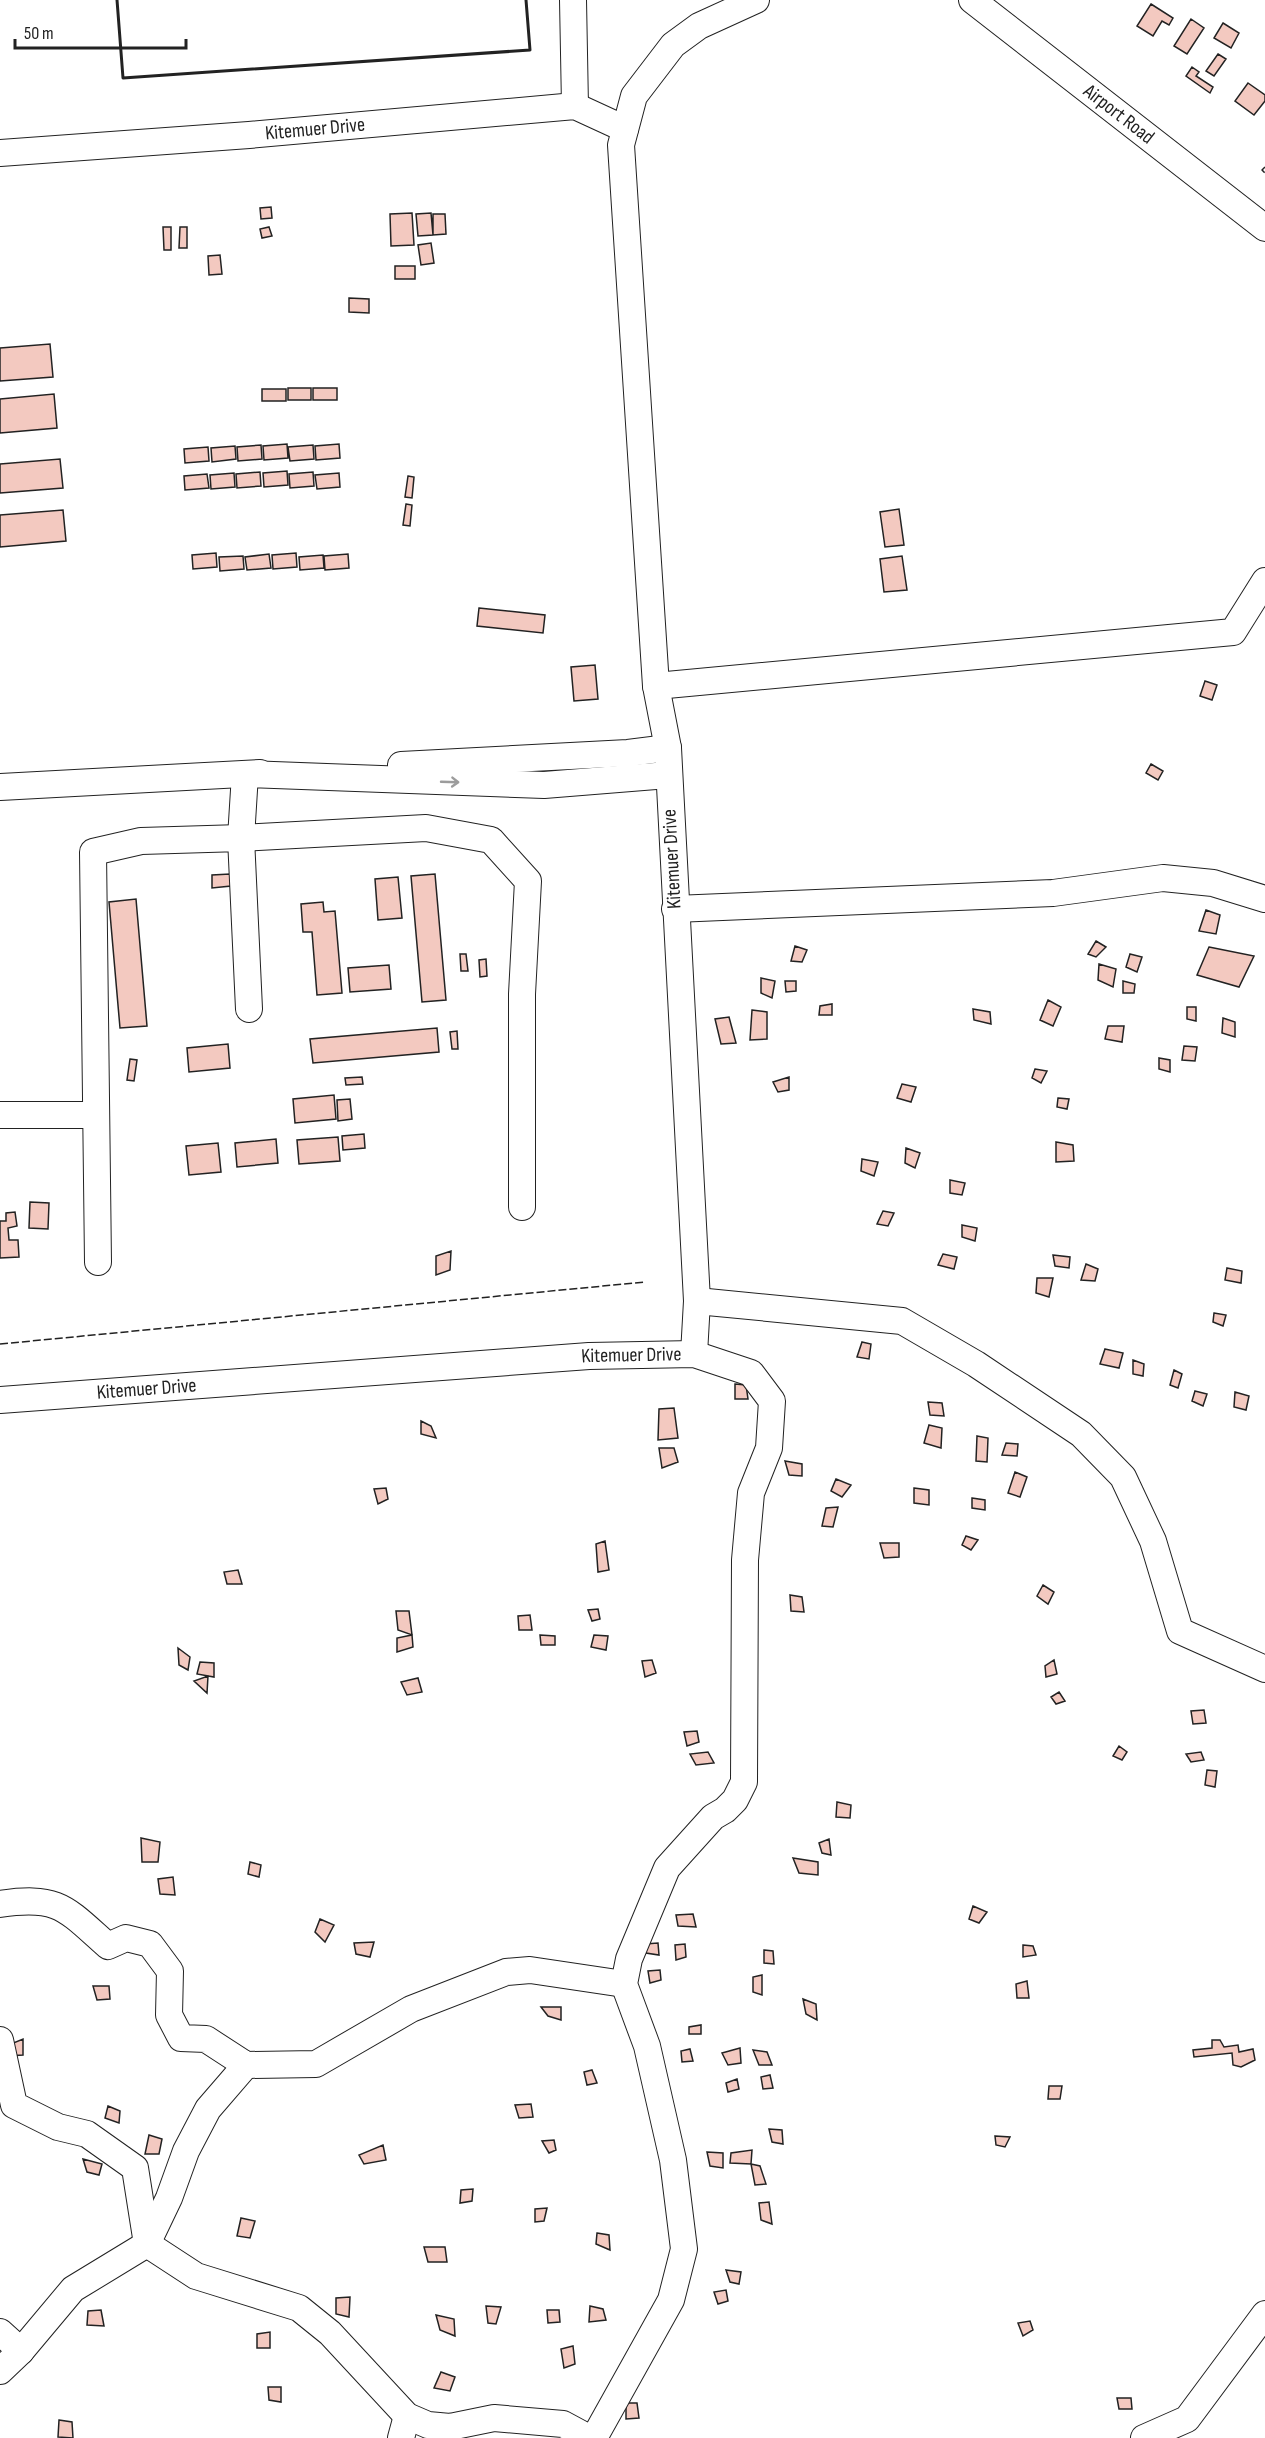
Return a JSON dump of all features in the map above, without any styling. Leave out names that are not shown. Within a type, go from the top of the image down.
[{"type":"street","points":[[573,0],[575,106]]},
{"type":"street","name":"Kitemuer Drive","points":[[0,1400],[588,1356],[694,1354],[697,1301],[668,748],[656,686],[621,145],[634,96],[673,45],[699,26],[756,0]]},
{"type":"street","name":"Airport Road","points":[[972,0],[1265,228]]},
{"type":"street","name":"Kitemuer Drive","points":[[0,153],[249,135],[575,106],[625,129]]},
{"type":"street","points":[[656,686],[1233,632],[1265,581]]},
{"type":"street","points":[[0,787],[628,753],[668,748]]},
{"type":"street","points":[[245,774],[544,785],[668,775]]},
{"type":"street","points":[[245,774],[241,838],[249,1009]]},
{"type":"street","points":[[98,1262],[93,852],[141,841],[426,828],[491,840],[528,881],[522,994],[522,1207]]},
{"type":"street","points":[[675,909],[1053,894],[1163,878],[1213,883],[1265,899]]},
{"type":"street","points":[[0,1115],[96,1115]]},
{"type":"street","points":[[697,1301],[902,1321],[976,1364],[1081,1434],[1123,1477],[1154,1541],[1180,1631],[1265,1669]]},
{"type":"street","points":[[594,2438],[671,2300],[684,2249],[672,2160],[649,2057],[624,1984],[629,1959],[667,1868],[713,1817],[735,1800],[744,1782],[746,1549],[751,1493],[769,1448],[772,1401],[751,1373],[694,1354]]},
{"type":"street","points":[[0,1904],[27,1900],[53,1904],[67,1911],[108,1946],[126,1938],[150,1944],[170,1971],[169,2015],[181,2038],[206,2039],[246,2065],[316,2064],[411,2009],[506,1972],[530,1970],[624,1984]]},
{"type":"street","points":[[0,2040],[14,2105],[58,2127],[87,2134],[135,2168],[147,2244],[196,2276],[299,2308],[330,2333],[404,2427],[428,2425],[450,2427],[494,2418],[563,2424],[589,2438]]},
{"type":"street","points":[[0,2371],[21,2351],[73,2289],[147,2244],[169,2199],[186,2151],[208,2109],[246,2065]]},
{"type":"street","points":[[1144,2438],[1187,2419],[1265,2314]]},
{"type":"street","points":[[0,2332],[21,2351]]},
{"type":"building","points":[[1151,4],[1173,18],[1169,25],[1162,21],[1153,36],[1137,26]]},
{"type":"building","points":[[1191,19],[1204,28],[1187,54],[1174,46]]},
{"type":"building","points":[[1223,23],[1239,33],[1231,48],[1214,38]]},
{"type":"building","points":[[1218,54],[1226,59],[1214,76],[1206,71]]},
{"type":"building","points":[[1192,67],[1199,72],[1196,76],[1213,87],[1210,93],[1186,76]]},
{"type":"building","points":[[1248,83],[1265,95],[1265,101],[1254,115],[1235,101]]},
{"type":"building","points":[[271,207],[272,218],[261,219],[260,208]]},
{"type":"building","points":[[412,213],[414,245],[391,246],[390,214]]},
{"type":"building","points":[[431,213],[433,235],[418,236],[416,214]]},
{"type":"building","points":[[433,214],[445,214],[446,234],[433,235]]},
{"type":"building","points":[[163,227],[171,227],[171,250],[164,250]]},
{"type":"building","points":[[180,227],[187,227],[187,248],[179,248]]},
{"type":"building","points":[[269,227],[272,236],[262,238],[260,229]]},
{"type":"building","points":[[431,243],[434,263],[421,265],[418,245]]},
{"type":"building","points":[[220,255],[222,274],[209,275],[208,256]]},
{"type":"building","points":[[395,266],[415,266],[415,279],[395,279]]},
{"type":"building","points":[[349,298],[369,299],[369,313],[349,312]]},
{"type":"building","points":[[50,344],[53,377],[0,381],[0,348]]},
{"type":"building","points":[[288,388],[311,388],[311,400],[288,400]]},
{"type":"building","points":[[313,388],[337,388],[337,400],[313,400]]},
{"type":"building","points":[[262,389],[286,389],[286,401],[262,401]]},
{"type":"building","points":[[54,394],[57,428],[0,433],[0,399]]},
{"type":"building","points":[[287,444],[288,458],[264,460],[263,446]]},
{"type":"building","points":[[339,444],[340,458],[316,460],[315,446]]},
{"type":"building","points":[[261,445],[262,459],[238,461],[237,447]]},
{"type":"building","points":[[313,445],[314,459],[290,461],[288,447]]},
{"type":"building","points":[[235,446],[236,459],[212,462],[211,448]]},
{"type":"building","points":[[208,447],[209,461],[185,463],[184,449]]},
{"type":"building","points":[[60,459],[63,488],[0,493],[0,464]]},
{"type":"building","points":[[287,471],[288,485],[264,487],[263,473]]},
{"type":"building","points":[[260,472],[261,486],[237,488],[236,474]]},
{"type":"building","points":[[313,472],[314,486],[290,488],[289,474]]},
{"type":"building","points":[[234,473],[235,487],[211,489],[210,475]]},
{"type":"building","points":[[339,473],[340,487],[317,489],[315,475]]},
{"type":"building","points":[[207,474],[209,488],[185,490],[184,476]]},
{"type":"building","points":[[408,476],[414,477],[412,498],[405,497]]},
{"type":"building","points":[[406,504],[412,505],[410,526],[403,525]]},
{"type":"building","points":[[899,509],[904,545],[885,547],[880,512]]},
{"type":"building","points":[[63,510],[66,541],[0,547],[0,515]]},
{"type":"building","points":[[216,553],[217,567],[193,569],[192,555]]},
{"type":"building","points":[[296,553],[297,567],[273,569],[272,555]]},
{"type":"building","points":[[269,554],[271,568],[247,570],[245,557]]},
{"type":"building","points":[[348,554],[349,568],[325,570],[324,556]]},
{"type":"building","points":[[323,555],[324,568],[300,570],[299,557]]},
{"type":"building","points":[[243,556],[244,569],[220,571],[219,557]]},
{"type":"building","points":[[902,556],[907,590],[884,592],[880,559]]},
{"type":"building","points":[[479,608],[545,615],[543,633],[477,626]]},
{"type":"building","points":[[595,665],[598,699],[574,701],[571,667]]},
{"type":"building","points":[[1205,681],[1217,685],[1212,700],[1200,696]]},
{"type":"building","points":[[1151,764],[1163,771],[1158,780],[1146,773]]},
{"type":"building","points":[[230,874],[231,886],[212,888],[212,875]]},
{"type":"building","points":[[435,874],[446,1000],[422,1002],[411,876]]},
{"type":"building","points":[[398,877],[402,918],[378,920],[375,879]]},
{"type":"building","points":[[136,899],[147,1026],[120,1028],[109,902]]},
{"type":"building","points":[[323,902],[324,912],[335,911],[342,993],[317,995],[312,932],[303,932],[301,904]]},
{"type":"building","points":[[1206,910],[1220,915],[1216,934],[1199,931]]},
{"type":"building","points":[[1096,941],[1106,947],[1096,957],[1088,954]]},
{"type":"building","points":[[795,946],[807,950],[802,962],[791,961]]},
{"type":"building","points":[[1209,947],[1254,956],[1239,987],[1197,975]]},
{"type":"building","points":[[460,954],[466,954],[468,971],[461,971]]},
{"type":"building","points":[[1130,954],[1142,957],[1137,972],[1126,967]]},
{"type":"building","points":[[486,959],[487,976],[480,977],[479,960]]},
{"type":"building","points":[[1099,964],[1116,969],[1113,987],[1098,980]]},
{"type":"building","points":[[389,965],[391,989],[350,992],[348,968]]},
{"type":"building","points":[[761,978],[775,981],[772,998],[761,993]]},
{"type":"building","points":[[785,981],[796,981],[796,991],[786,992]]},
{"type":"building","points":[[1123,981],[1135,984],[1134,993],[1123,993]]},
{"type":"building","points":[[1048,1000],[1061,1007],[1053,1026],[1040,1020]]},
{"type":"building","points":[[832,1004],[832,1015],[819,1015],[820,1006]]},
{"type":"building","points":[[1187,1007],[1196,1007],[1196,1021],[1187,1019]]},
{"type":"building","points":[[973,1009],[990,1012],[991,1024],[974,1020]]},
{"type":"building","points":[[752,1010],[767,1012],[767,1039],[750,1040]]},
{"type":"building","points":[[729,1017],[736,1043],[721,1044],[715,1019]]},
{"type":"building","points":[[1223,1018],[1235,1022],[1235,1037],[1222,1033]]},
{"type":"building","points":[[1108,1026],[1124,1026],[1122,1042],[1105,1039]]},
{"type":"building","points":[[437,1028],[439,1052],[313,1063],[310,1039]]},
{"type":"building","points":[[457,1031],[458,1049],[452,1049],[450,1032]]},
{"type":"building","points":[[228,1044],[230,1068],[189,1072],[187,1048]]},
{"type":"building","points":[[1184,1046],[1197,1047],[1195,1061],[1182,1060]]},
{"type":"building","points":[[1159,1058],[1170,1060],[1170,1072],[1159,1069]]},
{"type":"building","points":[[130,1059],[137,1060],[134,1081],[127,1080]]},
{"type":"building","points":[[1035,1069],[1047,1071],[1041,1083],[1032,1078]]},
{"type":"building","points":[[362,1077],[363,1084],[346,1085],[345,1078]]},
{"type":"building","points":[[789,1077],[789,1090],[778,1092],[773,1082]]},
{"type":"building","points":[[902,1084],[916,1087],[911,1102],[897,1098]]},
{"type":"building","points":[[334,1095],[336,1119],[295,1123],[293,1099]]},
{"type":"building","points":[[1058,1098],[1069,1099],[1067,1109],[1057,1107]]},
{"type":"building","points":[[350,1099],[352,1119],[338,1121],[337,1100]]},
{"type":"building","points":[[364,1134],[365,1148],[343,1150],[342,1136]]},
{"type":"building","points":[[338,1137],[340,1161],[299,1164],[297,1140]]},
{"type":"building","points":[[276,1139],[278,1163],[237,1167],[235,1143]]},
{"type":"building","points":[[1056,1142],[1073,1145],[1074,1161],[1056,1162]]},
{"type":"building","points":[[218,1143],[221,1172],[189,1175],[186,1146]]},
{"type":"building","points":[[906,1148],[920,1153],[915,1168],[905,1163]]},
{"type":"building","points":[[862,1159],[878,1162],[874,1176],[861,1171]]},
{"type":"building","points":[[950,1180],[965,1183],[962,1195],[950,1193]]},
{"type":"building","points":[[30,1202],[49,1203],[48,1229],[29,1228]]},
{"type":"building","points":[[883,1211],[894,1213],[888,1226],[877,1224]]},
{"type":"building","points":[[15,1212],[17,1226],[8,1228],[9,1240],[18,1240],[19,1257],[0,1258],[0,1221],[6,1221],[6,1213]]},
{"type":"building","points":[[962,1225],[977,1228],[975,1241],[962,1237]]},
{"type":"building","points":[[451,1251],[450,1270],[436,1275],[436,1256]]},
{"type":"building","points":[[943,1254],[957,1257],[954,1269],[938,1265]]},
{"type":"building","points":[[1053,1255],[1070,1257],[1069,1268],[1055,1266]]},
{"type":"building","points":[[1086,1264],[1098,1269],[1095,1281],[1081,1280]]},
{"type":"building","points":[[1227,1268],[1242,1271],[1241,1283],[1225,1280]]},
{"type":"building","points":[[1037,1278],[1053,1278],[1049,1297],[1036,1293]]},
{"type":"building","points":[[1214,1313],[1226,1315],[1223,1326],[1213,1322]]},
{"type":"building","points":[[862,1342],[871,1344],[869,1359],[857,1357]]},
{"type":"building","points":[[1105,1349],[1123,1353],[1119,1368],[1100,1364]]},
{"type":"building","points":[[1133,1360],[1144,1364],[1143,1376],[1133,1374]]},
{"type":"building","points":[[1174,1370],[1182,1374],[1178,1388],[1170,1385]]},
{"type":"building","points":[[735,1384],[746,1385],[748,1399],[735,1399]]},
{"type":"building","points":[[1195,1391],[1207,1394],[1203,1406],[1192,1401]]},
{"type":"building","points":[[1235,1392],[1249,1396],[1246,1410],[1234,1407]]},
{"type":"building","points":[[928,1402],[942,1403],[944,1416],[930,1415]]},
{"type":"building","points":[[674,1408],[678,1438],[658,1440],[659,1409]]},
{"type":"building","points":[[421,1421],[431,1426],[436,1438],[421,1434]]},
{"type":"building","points":[[929,1425],[942,1428],[941,1448],[924,1443]]},
{"type":"building","points":[[977,1436],[988,1438],[987,1462],[976,1461]]},
{"type":"building","points":[[1006,1443],[1018,1444],[1017,1456],[1002,1455]]},
{"type":"building","points":[[659,1448],[674,1448],[678,1462],[662,1468]]},
{"type":"building","points":[[785,1461],[802,1464],[802,1476],[789,1475]]},
{"type":"building","points":[[1015,1472],[1027,1477],[1020,1497],[1008,1493]]},
{"type":"building","points":[[836,1479],[851,1485],[842,1497],[831,1491]]},
{"type":"building","points":[[386,1488],[388,1499],[378,1504],[374,1489]]},
{"type":"building","points":[[914,1488],[929,1490],[929,1505],[914,1503]]},
{"type":"building","points":[[972,1498],[985,1500],[985,1510],[972,1508]]},
{"type":"building","points":[[838,1507],[833,1527],[822,1526],[826,1508]]},
{"type":"building","points":[[966,1536],[978,1540],[971,1550],[962,1545]]},
{"type":"building","points":[[605,1541],[609,1570],[598,1572],[596,1544]]},
{"type":"building","points":[[880,1543],[899,1543],[899,1557],[884,1558]]},
{"type":"building","points":[[238,1570],[242,1584],[227,1584],[224,1572]]},
{"type":"building","points":[[1043,1585],[1054,1592],[1048,1604],[1037,1596]]},
{"type":"building","points":[[790,1595],[802,1597],[804,1612],[791,1611]]},
{"type":"building","points":[[598,1609],[600,1619],[592,1621],[588,1610]]},
{"type":"building","points":[[396,1611],[409,1611],[412,1635],[398,1630]]},
{"type":"building","points":[[530,1615],[532,1630],[519,1630],[518,1616]]},
{"type":"building","points":[[412,1635],[413,1647],[397,1652],[397,1638]]},
{"type":"building","points":[[540,1635],[555,1636],[555,1645],[541,1645]]},
{"type":"building","points":[[594,1635],[608,1636],[606,1650],[591,1647]]},
{"type":"building","points":[[178,1648],[190,1657],[188,1670],[179,1665]]},
{"type":"building","points":[[652,1660],[656,1673],[645,1677],[642,1661]]},
{"type":"building","points":[[1054,1660],[1057,1674],[1046,1677],[1045,1666]]},
{"type":"building","points":[[200,1662],[214,1663],[214,1677],[197,1674]]},
{"type":"building","points":[[208,1676],[207,1693],[194,1681]]},
{"type":"building","points":[[418,1678],[422,1692],[407,1695],[401,1682]]},
{"type":"building","points":[[1059,1692],[1065,1701],[1056,1704],[1051,1697]]},
{"type":"building","points":[[1204,1710],[1206,1723],[1193,1724],[1191,1711]]},
{"type":"building","points":[[697,1731],[699,1742],[687,1746],[684,1732]]},
{"type":"building","points":[[1119,1746],[1127,1752],[1122,1760],[1113,1756]]},
{"type":"building","points":[[708,1752],[714,1763],[696,1765],[690,1754]]},
{"type":"building","points":[[1201,1752],[1204,1760],[1191,1762],[1186,1754]]},
{"type":"building","points":[[1207,1770],[1217,1771],[1215,1787],[1205,1785]]},
{"type":"building","points":[[837,1802],[851,1805],[850,1818],[836,1817]]},
{"type":"building","points":[[141,1838],[160,1842],[158,1862],[142,1862]]},
{"type":"building","points":[[829,1839],[831,1855],[822,1853],[819,1843]]},
{"type":"building","points":[[793,1858],[818,1862],[818,1875],[799,1873]]},
{"type":"building","points":[[250,1862],[261,1865],[259,1877],[248,1874]]},
{"type":"building","points":[[173,1877],[175,1895],[160,1894],[158,1879]]},
{"type":"building","points":[[973,1906],[987,1912],[979,1923],[969,1919]]},
{"type":"building","points":[[693,1914],[696,1927],[678,1926],[676,1915]]},
{"type":"building","points":[[320,1919],[334,1925],[325,1942],[315,1932]]},
{"type":"building","points":[[374,1942],[370,1957],[356,1954],[354,1943]]},
{"type":"building","points":[[658,1943],[659,1955],[646,1953],[645,1944]]},
{"type":"building","points":[[685,1944],[686,1957],[676,1960],[675,1945]]},
{"type":"building","points":[[1023,1945],[1033,1946],[1036,1955],[1023,1957]]},
{"type":"building","points":[[764,1950],[773,1951],[774,1964],[764,1963]]},
{"type":"building","points":[[660,1970],[661,1980],[650,1983],[648,1971]]},
{"type":"building","points":[[762,1975],[762,1995],[753,1992],[753,1977]]},
{"type":"building","points":[[1027,1981],[1029,1998],[1017,1998],[1016,1984]]},
{"type":"building","points":[[93,1986],[109,1986],[110,1999],[97,2000]]},
{"type":"building","points":[[803,1999],[816,2004],[817,2020],[806,2014]]},
{"type":"building","points":[[541,2007],[561,2007],[561,2020],[548,2016]]},
{"type":"building","points":[[701,2025],[701,2034],[689,2034],[689,2027]]},
{"type":"building","points":[[23,2039],[23,2055],[7,2056],[6,2046]]},
{"type":"building","points":[[1212,2040],[1220,2040],[1224,2047],[1238,2045],[1239,2052],[1253,2049],[1255,2060],[1241,2067],[1233,2065],[1232,2053],[1194,2057],[1193,2050],[1212,2048]]},
{"type":"building","points":[[740,2048],[741,2063],[728,2065],[722,2053]]},
{"type":"building","points":[[690,2049],[693,2061],[682,2062],[681,2051]]},
{"type":"building","points":[[753,2050],[767,2052],[772,2065],[759,2065]]},
{"type":"building","points":[[592,2070],[597,2083],[587,2085],[584,2072]]},
{"type":"building","points":[[770,2075],[773,2088],[763,2089],[761,2077]]},
{"type":"building","points":[[737,2079],[739,2089],[728,2092],[726,2083]]},
{"type":"building","points":[[1049,2086],[1062,2086],[1060,2099],[1048,2099]]},
{"type":"building","points":[[531,2104],[533,2117],[519,2118],[515,2105]]},
{"type":"building","points":[[108,2106],[120,2111],[119,2123],[105,2118]]},
{"type":"building","points":[[769,2129],[782,2130],[783,2144],[772,2142]]},
{"type":"building","points":[[149,2135],[162,2139],[159,2154],[145,2154]]},
{"type":"building","points":[[995,2136],[1010,2137],[1005,2147],[996,2145]]},
{"type":"building","points":[[554,2140],[556,2150],[549,2153],[542,2141]]},
{"type":"building","points":[[383,2145],[386,2160],[364,2164],[359,2155]]},
{"type":"building","points":[[752,2150],[751,2164],[730,2163],[731,2153]]},
{"type":"building","points":[[707,2152],[723,2153],[723,2168],[710,2166]]},
{"type":"building","points":[[83,2159],[102,2164],[99,2175],[87,2172]]},
{"type":"building","points":[[751,2164],[760,2166],[766,2184],[755,2185]]},
{"type":"building","points":[[473,2189],[472,2201],[460,2203],[461,2190]]},
{"type":"building","points":[[769,2202],[772,2224],[761,2220],[759,2203]]},
{"type":"building","points":[[547,2208],[544,2221],[535,2222],[535,2209]]},
{"type":"building","points":[[241,2218],[255,2221],[250,2238],[237,2236]]},
{"type":"building","points":[[597,2233],[609,2235],[610,2250],[596,2244]]},
{"type":"building","points":[[424,2247],[445,2247],[447,2262],[428,2262]]},
{"type":"building","points":[[726,2270],[741,2272],[739,2284],[730,2282]]},
{"type":"building","points":[[726,2290],[728,2301],[718,2304],[714,2292]]},
{"type":"building","points":[[350,2297],[349,2317],[336,2314],[336,2298]]},
{"type":"building","points":[[486,2306],[501,2307],[496,2324],[488,2323]]},
{"type":"building","points":[[590,2306],[603,2309],[606,2320],[589,2322]]},
{"type":"building","points":[[101,2310],[104,2326],[87,2325],[88,2311]]},
{"type":"building","points":[[547,2310],[559,2310],[560,2322],[548,2323]]},
{"type":"building","points":[[436,2315],[454,2319],[455,2336],[440,2330]]},
{"type":"building","points":[[1030,2321],[1033,2330],[1023,2336],[1018,2323]]},
{"type":"building","points":[[270,2332],[270,2348],[257,2348],[257,2334]]},
{"type":"building","points":[[573,2346],[575,2364],[564,2368],[561,2349]]},
{"type":"building","points":[[441,2372],[455,2377],[450,2391],[434,2388]]},
{"type":"building","points":[[268,2387],[281,2387],[281,2402],[269,2400]]},
{"type":"building","points":[[1117,2398],[1131,2398],[1132,2409],[1119,2409]]},
{"type":"building","points":[[626,2403],[637,2403],[639,2418],[626,2419]]},
{"type":"building","points":[[59,2420],[72,2422],[73,2438],[58,2437]]},
{"type":"fence","points":[[1265,167],[1262,170],[1265,173]]},
{"type":"fence","points":[[0,1344],[645,1282]]},
{"type":"wall","points":[[117,0],[123,78],[530,50],[526,0]]}]
